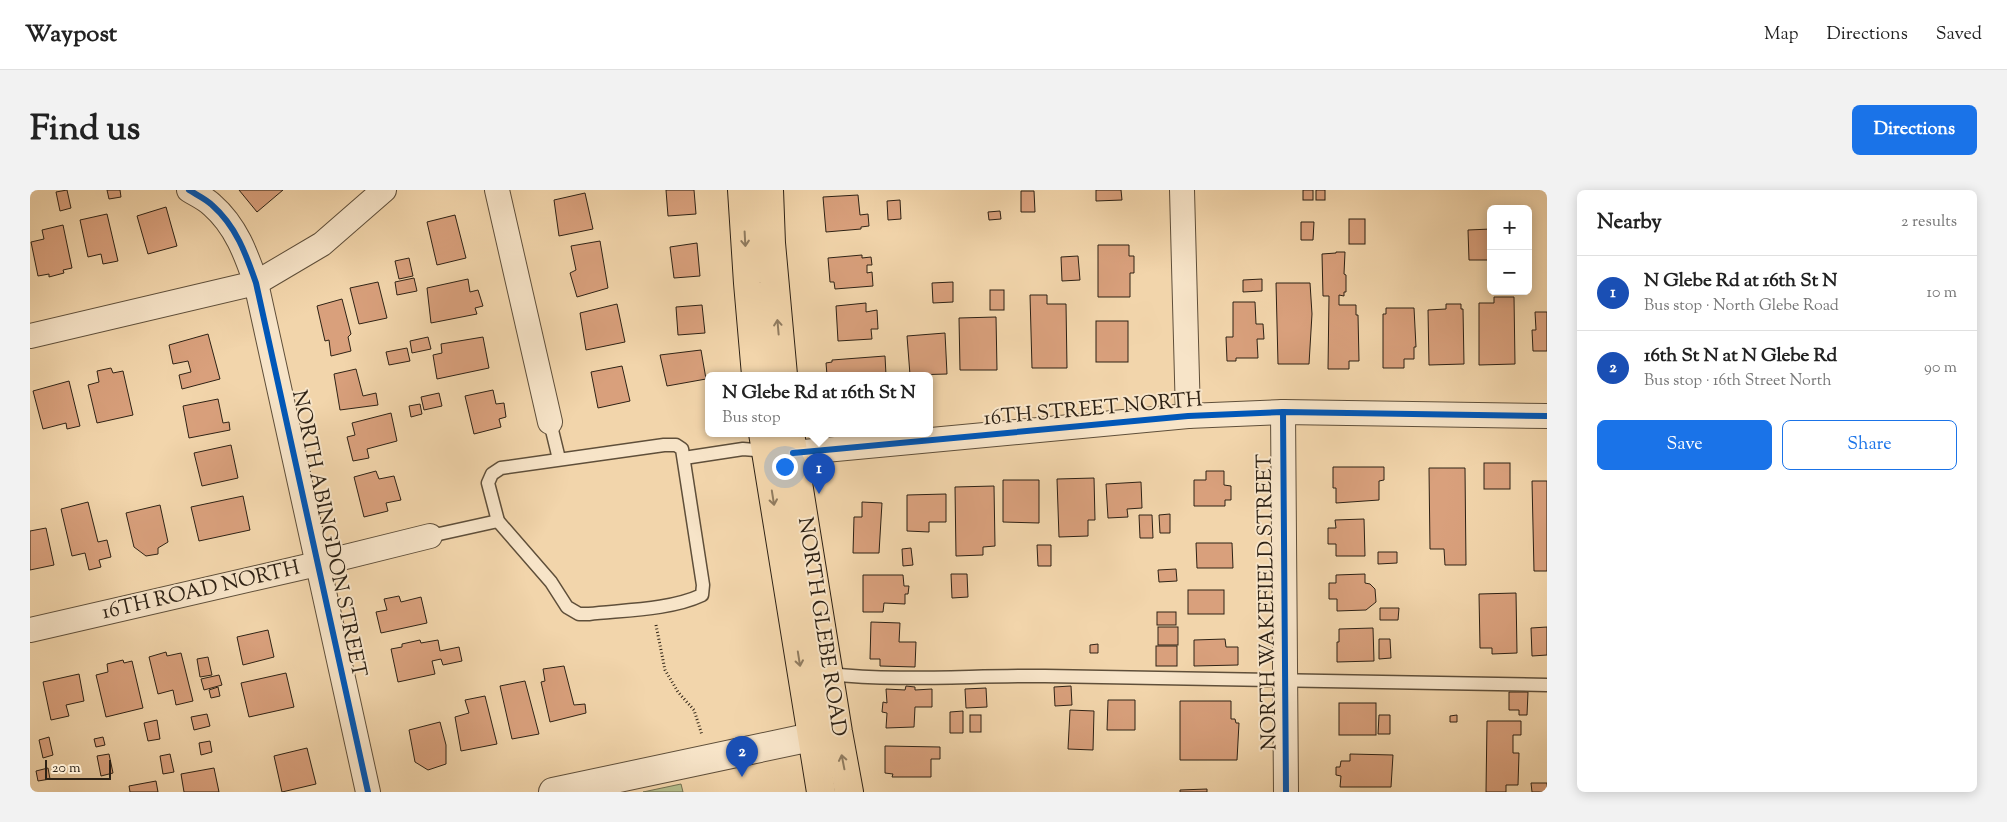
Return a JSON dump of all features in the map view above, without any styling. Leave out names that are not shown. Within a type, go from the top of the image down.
[{"type":"main road","points":[[742,190],[756,372]]},
{"type":"main road","points":[[769,190],[772,252],[783,372]]},
{"type":"main road","name":"NORTH GLEBE ROAD","points":[[764,442],[824,735],[849,792]]},
{"type":"main road","name":"NORTH GLEBE ROAD","points":[[791,443],[829,674],[821,792]]},
{"type":"street","name":"NORTH ABINGDON STREET","points":[[189,190],[212,204],[236,232],[247,256],[256,284],[368,792]]},
{"type":"street","points":[[30,336],[256,284],[322,244],[384,190]]},
{"type":"street","points":[[497,190],[550,422]]},
{"type":"street","points":[[1182,190],[1188,416]]},
{"type":"street","name":"16TH STREET NORTH","points":[[933,433],[1188,416],[1283,412],[1547,416]]},
{"type":"street","name":"NORTH WAKEFIELD STREET","points":[[1283,412],[1286,792]]},
{"type":"street","name":"16TH STREET NORTH","points":[[791,443],[879,437]]},
{"type":"street","name":"16TH ROAD NORTH","points":[[30,630],[430,536]]},
{"type":"street","points":[[553,792],[824,735]]},
{"type":"lane","points":[[550,422],[559,459]]},
{"type":"lane","points":[[684,458],[744,449],[764,442],[791,443]]},
{"type":"lane","points":[[664,445],[676,445],[682,449],[684,458],[703,585],[702,595],[692,599],[652,607],[579,614],[567,607],[551,582],[498,521],[488,484],[492,474],[501,468],[664,445]]},
{"type":"lane","points":[[430,536],[498,521]]},
{"type":"lane","points":[[829,674],[853,677],[946,679],[1032,676],[1547,685]]},
{"type":"path","points":[[652,607],[665,670],[678,692],[694,710],[703,736],[708,759]]},
{"type":"green space","points":[[681,784],[683,792],[643,792]]},
{"type":"building","points":[[67,190],[71,208],[60,211],[56,192]]},
{"type":"building","points":[[107,190],[120,190],[121,197],[109,199]]},
{"type":"building","points":[[239,190],[283,190],[257,212]]},
{"type":"building","points":[[666,190],[694,190],[696,214],[668,216]]},
{"type":"building","points":[[1096,190],[1121,190],[1122,200],[1096,201]]},
{"type":"building","points":[[1303,190],[1313,190],[1313,200],[1303,200]]},
{"type":"building","points":[[1316,190],[1325,190],[1325,200],[1316,200]]},
{"type":"building","points":[[1021,191],[1034,191],[1035,212],[1021,212]]},
{"type":"building","points":[[585,193],[593,229],[559,236],[554,200]]},
{"type":"building","points":[[858,195],[860,215],[868,214],[869,226],[861,227],[861,229],[826,232],[823,197]]},
{"type":"building","points":[[900,200],[901,219],[888,220],[887,201]]},
{"type":"building","points":[[166,207],[177,246],[148,254],[137,216]]},
{"type":"building","points":[[1000,211],[1001,219],[989,220],[988,212]]},
{"type":"building","points":[[107,214],[118,261],[103,264],[101,254],[88,257],[80,220]]},
{"type":"building","points":[[455,215],[466,258],[437,265],[427,222]]},
{"type":"building","points":[[1349,219],[1365,219],[1365,244],[1349,244]]},
{"type":"building","points":[[1301,222],[1314,222],[1313,240],[1301,240]]},
{"type":"building","points":[[63,225],[72,268],[63,270],[64,273],[49,277],[49,274],[38,276],[31,242],[44,239],[42,230]]},
{"type":"building","points":[[1487,229],[1487,260],[1469,260],[1468,230]]},
{"type":"building","points":[[600,241],[608,288],[577,297],[570,273],[576,270],[571,246]]},
{"type":"building","points":[[697,243],[700,276],[674,278],[670,247]]},
{"type":"building","points":[[1098,245],[1129,245],[1129,256],[1134,256],[1134,273],[1130,273],[1130,297],[1098,297]]},
{"type":"building","points":[[1345,252],[1344,274],[1346,275],[1346,292],[1344,292],[1344,296],[1339,295],[1339,305],[1356,305],[1356,315],[1358,315],[1359,361],[1349,361],[1349,369],[1328,369],[1329,296],[1323,296],[1322,254]]},
{"type":"building","points":[[862,255],[862,258],[871,257],[872,265],[867,265],[867,273],[872,272],[873,286],[835,289],[834,282],[830,282],[828,258]]},
{"type":"building","points":[[1078,256],[1080,280],[1062,281],[1061,257]]},
{"type":"building","points":[[409,258],[413,276],[399,279],[395,261]]},
{"type":"building","points":[[414,278],[417,291],[397,295],[395,282]]},
{"type":"building","points":[[468,279],[470,292],[478,290],[483,306],[475,308],[477,314],[431,323],[427,288]]},
{"type":"building","points":[[1262,279],[1262,291],[1243,292],[1243,280]]},
{"type":"building","points":[[378,282],[387,318],[359,324],[350,288]]},
{"type":"building","points":[[953,282],[953,302],[933,303],[932,283]]},
{"type":"building","points":[[1276,283],[1310,283],[1312,314],[1309,364],[1278,364]]},
{"type":"building","points":[[990,290],[1004,290],[1004,310],[990,310]]},
{"type":"building","points":[[1030,295],[1047,295],[1047,304],[1066,304],[1067,368],[1032,368]]},
{"type":"building","points":[[1494,297],[1514,297],[1515,364],[1479,365],[1479,303],[1494,303]]},
{"type":"building","points":[[342,299],[351,334],[348,337],[351,351],[331,356],[329,340],[325,341],[317,306]]},
{"type":"building","points":[[1233,302],[1255,302],[1256,324],[1263,324],[1264,339],[1257,339],[1258,358],[1236,358],[1236,361],[1227,361],[1226,337],[1233,337]]},
{"type":"building","points":[[866,303],[866,312],[877,310],[878,329],[871,329],[872,339],[838,341],[836,306]]},
{"type":"building","points":[[617,304],[625,342],[586,350],[580,313]]},
{"type":"building","points":[[1446,304],[1461,304],[1461,309],[1463,309],[1464,364],[1429,365],[1428,310],[1446,309]]},
{"type":"building","points":[[702,305],[705,333],[678,335],[676,307]]},
{"type":"building","points":[[1386,308],[1414,308],[1416,347],[1414,347],[1414,359],[1404,359],[1404,368],[1383,368],[1383,314],[1386,314]]},
{"type":"building","points":[[1535,312],[1547,312],[1547,351],[1533,351],[1532,330],[1536,330]]},
{"type":"building","points":[[996,317],[997,370],[960,370],[959,318]]},
{"type":"building","points":[[1096,321],[1128,321],[1128,362],[1096,362]]},
{"type":"building","points":[[945,333],[947,374],[910,372],[907,336]]},
{"type":"building","points":[[208,334],[220,379],[182,389],[179,375],[191,372],[188,361],[173,364],[169,345]]},
{"type":"building","points":[[428,337],[431,349],[412,353],[410,341]]},
{"type":"building","points":[[483,337],[489,368],[437,379],[433,355],[442,353],[441,344]]},
{"type":"building","points":[[407,348],[410,361],[389,365],[386,352]]},
{"type":"building","points":[[701,350],[705,379],[667,386],[660,355]]},
{"type":"building","points":[[885,356],[886,372],[827,372],[826,363],[832,362],[832,360]]},
{"type":"building","points":[[622,366],[630,401],[598,408],[591,372]]},
{"type":"building","points":[[111,368],[113,373],[123,371],[133,415],[97,423],[88,385],[99,382],[97,371]]},
{"type":"building","points":[[356,369],[363,396],[376,393],[378,405],[340,410],[334,374]]},
{"type":"building","points":[[69,381],[80,426],[67,429],[66,423],[43,429],[33,391]]},
{"type":"building","points":[[493,390],[496,404],[504,403],[506,417],[499,419],[501,427],[474,434],[465,396]]},
{"type":"building","points":[[439,393],[442,406],[424,410],[421,397]]},
{"type":"building","points":[[218,399],[223,423],[229,422],[230,430],[189,438],[183,406]]},
{"type":"building","points":[[420,404],[422,414],[411,417],[409,406]]},
{"type":"building","points":[[391,413],[397,441],[367,449],[369,458],[353,461],[347,437],[355,435],[352,423]]},
{"type":"building","points":[[231,445],[238,478],[202,486],[194,453]]},
{"type":"building","points":[[1484,463],[1510,463],[1510,489],[1484,489]]},
{"type":"building","points":[[1333,467],[1384,467],[1384,480],[1379,481],[1379,500],[1336,503],[1336,488],[1333,488]]},
{"type":"building","points":[[1429,468],[1465,468],[1466,565],[1445,565],[1444,549],[1430,549]]},
{"type":"building","points":[[376,471],[379,479],[394,476],[401,500],[386,503],[388,511],[364,517],[354,477]]},
{"type":"building","points":[[1206,471],[1224,471],[1224,485],[1231,486],[1231,500],[1225,500],[1225,506],[1194,506],[1194,480],[1206,480]]},
{"type":"building","points":[[1094,478],[1095,520],[1088,520],[1088,536],[1059,537],[1057,479]]},
{"type":"building","points":[[1003,480],[1039,480],[1039,523],[1003,522]]},
{"type":"building","points":[[1532,481],[1547,481],[1547,571],[1534,571]]},
{"type":"building","points":[[1141,482],[1142,508],[1127,509],[1128,517],[1108,518],[1106,484]]},
{"type":"building","points":[[994,486],[995,546],[983,547],[983,555],[956,556],[955,487]]},
{"type":"building","points":[[946,494],[946,522],[929,522],[929,532],[907,531],[907,495]]},
{"type":"building","points":[[243,496],[250,530],[199,541],[191,507]]},
{"type":"building","points":[[88,502],[98,542],[107,540],[111,557],[99,560],[101,567],[89,570],[85,553],[72,556],[61,509]]},
{"type":"building","points":[[862,502],[882,503],[879,553],[853,553],[854,517],[862,517]]},
{"type":"building","points":[[160,505],[168,542],[158,548],[158,554],[146,556],[134,547],[126,513]]},
{"type":"building","points":[[1170,514],[1170,533],[1160,533],[1159,515]]},
{"type":"building","points":[[1139,515],[1152,515],[1153,538],[1140,538]]},
{"type":"building","points":[[1364,519],[1365,556],[1336,556],[1336,544],[1328,544],[1328,528],[1336,528],[1335,520]]},
{"type":"building","points":[[46,528],[54,565],[30,570],[30,531]]},
{"type":"building","points":[[1196,543],[1232,543],[1233,568],[1197,568]]},
{"type":"building","points":[[1037,545],[1051,545],[1051,566],[1038,566]]},
{"type":"building","points":[[911,548],[913,565],[903,566],[902,549]]},
{"type":"building","points":[[1378,552],[1397,552],[1397,563],[1378,564]]},
{"type":"building","points":[[1176,569],[1177,581],[1159,582],[1158,570]]},
{"type":"building","points":[[951,574],[967,574],[968,597],[952,598]]},
{"type":"building","points":[[1365,574],[1365,583],[1370,584],[1375,589],[1376,602],[1366,610],[1337,611],[1337,599],[1329,599],[1329,583],[1336,583],[1336,575]]},
{"type":"building","points":[[863,575],[903,575],[904,586],[909,586],[908,594],[905,594],[905,604],[884,603],[883,612],[863,612]]},
{"type":"building","points":[[1188,590],[1224,590],[1224,614],[1188,614]]},
{"type":"building","points":[[1516,593],[1517,653],[1492,654],[1492,648],[1480,648],[1479,594]]},
{"type":"building","points":[[399,596],[401,602],[421,597],[427,623],[381,633],[376,612],[387,610],[384,599]]},
{"type":"building","points":[[1380,608],[1399,608],[1398,620],[1380,620]]},
{"type":"building","points":[[1157,612],[1176,612],[1176,625],[1157,625]]},
{"type":"building","points":[[871,622],[900,623],[899,642],[916,642],[915,667],[880,666],[880,659],[870,659]]},
{"type":"building","points":[[1158,627],[1178,627],[1178,645],[1158,645]]},
{"type":"building","points":[[1547,627],[1547,655],[1532,656],[1531,628]]},
{"type":"building","points":[[1373,628],[1374,661],[1337,662],[1339,629]]},
{"type":"building","points":[[268,630],[274,657],[243,665],[237,637]]},
{"type":"building","points":[[1225,639],[1226,647],[1238,647],[1238,665],[1194,666],[1194,640]]},
{"type":"building","points":[[1379,639],[1390,639],[1391,658],[1379,659]]},
{"type":"building","points":[[420,640],[421,643],[438,640],[440,651],[459,647],[462,661],[443,665],[441,659],[432,661],[435,674],[398,682],[391,649],[402,647],[402,644]]},
{"type":"building","points":[[1098,644],[1098,653],[1090,653],[1090,645]]},
{"type":"building","points":[[1156,646],[1177,646],[1177,666],[1156,666]]},
{"type":"building","points":[[166,652],[167,656],[181,653],[193,701],[176,705],[173,690],[158,694],[149,657]]},
{"type":"building","points":[[208,657],[212,675],[200,677],[197,659]]},
{"type":"building","points":[[123,660],[124,663],[132,661],[143,708],[106,717],[96,675],[108,672],[107,664]]},
{"type":"building","points":[[564,666],[574,705],[585,704],[586,713],[550,722],[541,682],[545,681],[543,669]]},
{"type":"building","points":[[286,673],[294,707],[249,717],[241,683]]},
{"type":"building","points":[[79,674],[84,701],[66,705],[69,716],[51,720],[43,682]]},
{"type":"building","points":[[219,675],[222,685],[204,690],[201,679]]},
{"type":"building","points":[[525,681],[539,734],[512,739],[500,686]]},
{"type":"building","points":[[906,686],[915,687],[915,690],[932,689],[932,707],[915,707],[914,727],[886,728],[887,713],[882,712],[883,702],[887,703],[886,689],[905,690]]},
{"type":"building","points":[[1071,686],[1072,705],[1055,706],[1054,687]]},
{"type":"building","points":[[218,687],[220,696],[211,698],[209,690]]},
{"type":"building","points":[[986,688],[987,707],[966,708],[965,689]]},
{"type":"building","points":[[1509,692],[1528,692],[1527,715],[1519,715],[1519,710],[1509,710]]},
{"type":"building","points":[[485,696],[497,744],[461,751],[455,717],[469,713],[465,700]]},
{"type":"building","points":[[1108,700],[1135,700],[1135,730],[1107,730]]},
{"type":"building","points":[[1180,701],[1231,701],[1231,719],[1235,719],[1236,723],[1239,723],[1237,760],[1180,760]]},
{"type":"building","points":[[1339,703],[1376,703],[1376,735],[1339,735]]},
{"type":"building","points":[[1070,710],[1094,711],[1093,750],[1068,749]]},
{"type":"building","points":[[963,711],[963,733],[950,733],[950,712]]},
{"type":"building","points":[[207,714],[210,726],[194,730],[191,717]]},
{"type":"building","points":[[970,715],[981,715],[981,732],[970,732]]},
{"type":"building","points":[[1379,715],[1390,715],[1390,734],[1378,734]]},
{"type":"building","points":[[1457,715],[1457,722],[1450,722],[1450,716]]},
{"type":"building","points":[[157,720],[160,739],[148,741],[144,723]]},
{"type":"building","points":[[1487,721],[1521,721],[1521,735],[1513,735],[1513,753],[1519,753],[1518,785],[1506,785],[1506,792],[1486,792]]},
{"type":"building","points":[[440,722],[446,745],[446,764],[428,770],[415,762],[409,730]]},
{"type":"building","points":[[49,737],[53,755],[43,758],[39,740]]},
{"type":"building","points":[[103,737],[105,745],[96,747],[94,739]]},
{"type":"building","points":[[210,741],[212,752],[201,755],[199,743]]},
{"type":"building","points":[[885,746],[940,747],[940,759],[931,759],[931,777],[892,777],[893,774],[885,773]]},
{"type":"building","points":[[307,748],[316,784],[282,792],[274,756]]},
{"type":"building","points":[[109,754],[113,773],[101,776],[97,756]]},
{"type":"building","points":[[170,754],[174,772],[163,774],[160,756]]},
{"type":"building","points":[[1350,754],[1393,755],[1391,787],[1340,787],[1341,776],[1336,775],[1336,767],[1340,767],[1341,761],[1350,761]]},
{"type":"building","points":[[48,768],[50,779],[38,781],[36,771]]},
{"type":"building","points":[[214,768],[219,792],[184,792],[181,774]]},
{"type":"building","points":[[156,781],[158,792],[130,792],[129,786]]},
{"type":"building","points":[[1531,783],[1547,783],[1547,792],[1532,792]]},
{"type":"building","points":[[1207,789],[1207,792],[1180,792],[1180,790]]},
{"type":"cycle path","points":[[189,190],[210,203],[228,222],[244,251],[256,283],[368,792]]},
{"type":"cycle path","points":[[1283,412],[1286,792]]},
{"type":"cycle path","points":[[793,453],[1188,416],[1283,412],[1547,416]]},
{"type":"place","name":"N Glebe Rd at 16th St N","points":[[819,494]]},
{"type":"place","name":"16th St N at N Glebe Rd","points":[[742,777]]}]
